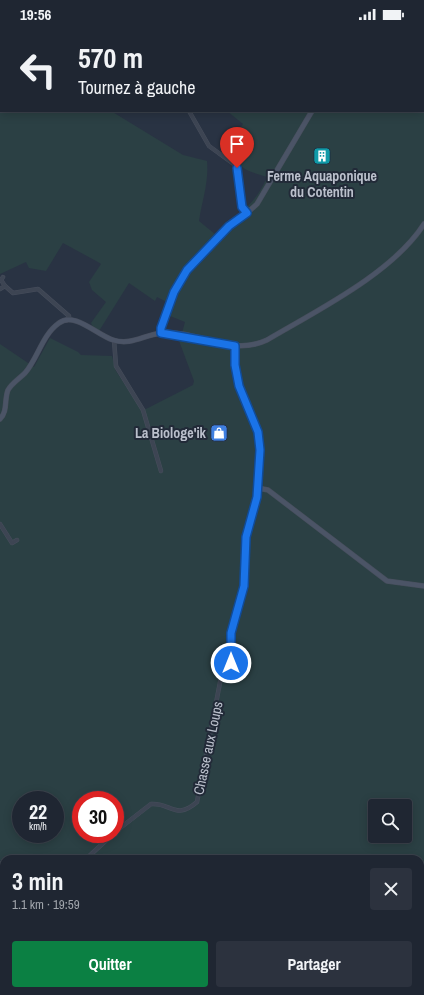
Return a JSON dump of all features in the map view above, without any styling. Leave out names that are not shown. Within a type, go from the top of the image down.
[{"type":"street","points":[[190,112],[209,146],[236,165],[240,182],[242,207],[247,213]]},
{"type":"street","points":[[161,333],[162,324],[174,292],[187,270],[229,226],[247,213],[259,201],[311,112]]},
{"type":"street","points":[[3,277],[1,280],[13,293],[38,289],[69,316],[69,318],[114,340],[135,341],[161,333],[180,335],[235,346],[252,346],[331,303],[402,251],[412,242],[424,224]]},
{"type":"street","points":[[0,289],[5,286]]},
{"type":"street","points":[[0,419],[5,408],[10,387],[26,372],[53,328],[60,322],[69,318]]},
{"type":"street","points":[[114,340],[116,366],[143,410],[161,471]]},
{"type":"street","name":"Chasse aux Loups","points":[[124,825],[152,804],[160,805],[175,811],[180,811],[197,802],[222,672],[231,663],[231,633],[245,578],[246,537],[257,497],[260,450],[258,432],[239,386],[235,365],[235,346]]},
{"type":"street","points":[[258,488],[268,490],[387,581],[424,586]]},
{"type":"street","points":[[0,524],[12,542],[17,540]]},
{"type":"street","name":"Chasse aux Loups","points":[[90,855],[103,843]]},
{"type":"green space","points":[[0,112],[113,112],[183,155],[207,161],[206,184],[199,221],[216,235],[251,203],[257,196],[267,177],[246,169],[221,152],[233,139],[243,124],[228,112],[424,112],[424,855],[0,855],[0,344],[34,367],[50,338],[81,355],[112,356],[116,371],[141,409],[146,409],[193,385],[194,381],[178,338],[182,333],[185,322],[170,316],[173,305],[157,297],[155,301],[129,283],[99,331],[94,329],[91,323],[106,302],[92,290],[89,282],[101,264],[63,243],[46,271],[29,268],[26,262],[0,274]]},
{"type":"place","name":"Ferme Aquaponique du Cotentin","points":[[322,156]]},
{"type":"place","name":"La Biologe'ik","points":[[219,433]]},
{"type":"route","points":[[231,663],[232,626],[244,586],[246,537],[257,497],[260,450],[258,432],[239,386],[235,365],[235,346],[188,336],[161,333],[161,328],[178,283],[187,270],[198,256],[232,222],[247,213],[242,207],[241,188],[237,168]]}]
